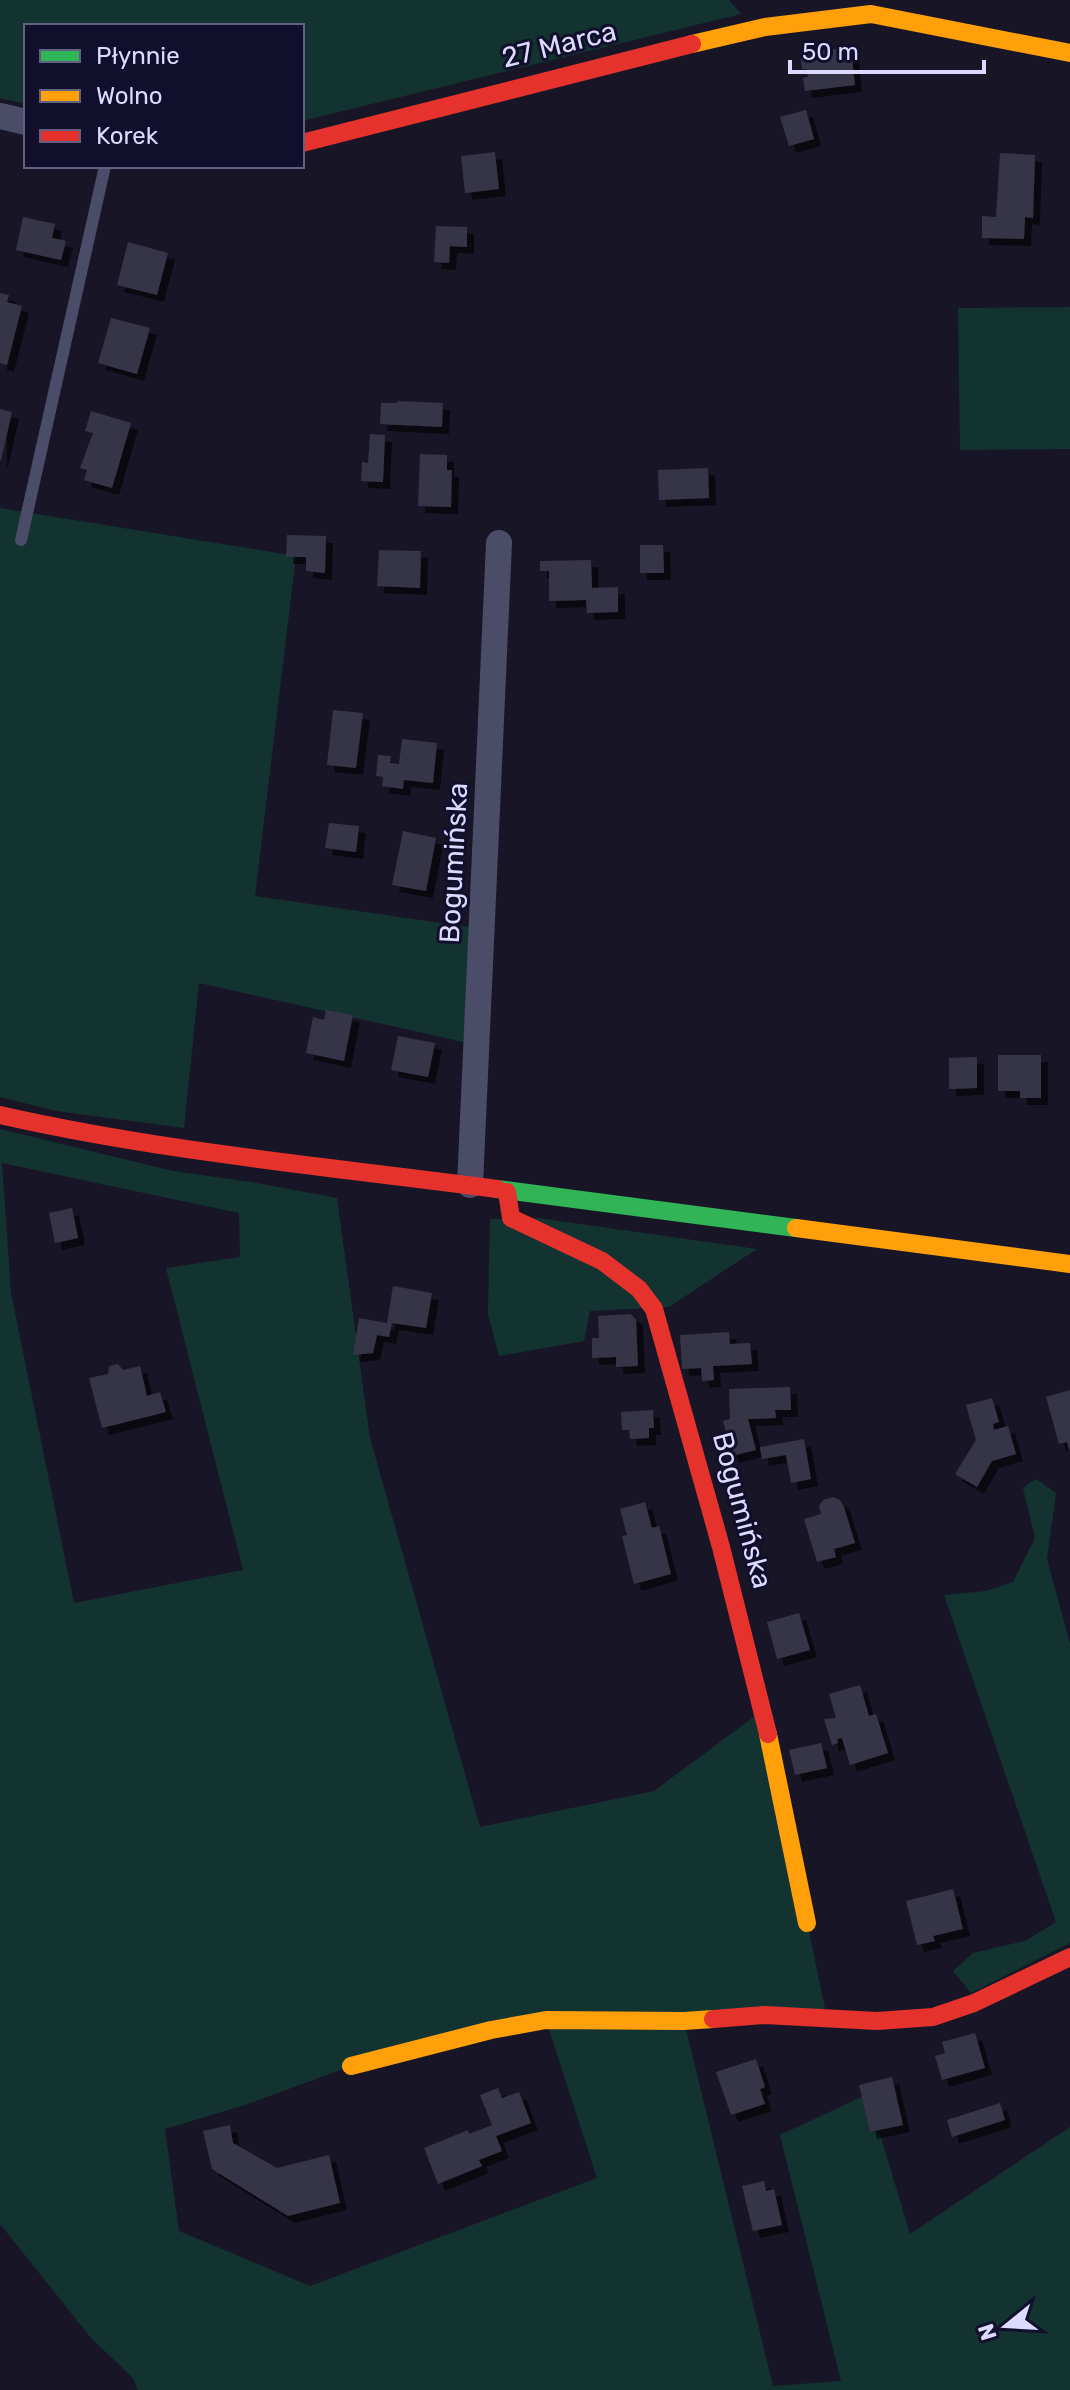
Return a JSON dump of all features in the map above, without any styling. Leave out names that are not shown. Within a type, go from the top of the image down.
[{"type":"street","name":"27 Marca","points":[[304,142],[765,27],[871,14],[1070,53]]},
{"type":"street","points":[[0,116],[24,122]]},
{"type":"street","name":"Bogumińska","points":[[470,1185],[499,543]]},
{"type":"street","points":[[0,1115],[177,1147],[1070,1264]]},
{"type":"street","name":"Bogumińska","points":[[507,1192],[511,1218],[602,1261],[639,1289],[654,1309],[763,1710],[807,1923]]},
{"type":"street","points":[[351,2066],[491,2030],[546,2020],[684,2021],[765,2015],[877,2021],[933,2017],[974,2003],[1070,1957]]},
{"type":"lane","points":[[21,540],[105,168]]},
{"type":"green space","points":[[0,0],[729,0],[741,14],[304,121],[304,24],[24,24],[24,104],[0,98]]},
{"type":"green space","points":[[1070,307],[1070,449],[960,450],[958,308]]},
{"type":"green space","points":[[0,508],[296,556],[255,896],[482,929],[477,1045],[199,983],[184,1128],[56,1111],[0,1097]]},
{"type":"green space","points":[[0,1129],[173,1171],[337,1198],[370,1438],[480,1827],[654,1791],[763,1710],[827,2018],[684,2021],[773,2386],[841,2381],[780,2135],[868,2094],[910,2234],[1070,2127],[1070,2390],[138,2390],[133,2378],[91,2338],[0,2224]],"holes":[[[2,1163],[239,1213],[240,1257],[166,1268],[243,1570],[74,1603],[11,1293]],[[546,2020],[597,2178],[310,2286],[179,2231],[165,2129],[245,2105],[351,2066]]]},
{"type":"green space","points":[[538,1218],[757,1249],[669,1307],[590,1311],[584,1341],[499,1356],[488,1314],[490,1219]]},
{"type":"green space","points":[[1036,1479],[1056,1493],[1047,1559],[1070,1644],[1070,1943],[971,1993],[953,1971],[973,1953],[1025,1941],[1056,1922],[944,1595],[986,1591],[1013,1582],[1035,1538],[1023,1488]]},
{"type":"building","points":[[851,47],[855,85],[805,91],[803,78],[808,77],[807,69],[802,69],[800,53]]},
{"type":"building","points":[[806,110],[814,139],[789,146],[780,117]]},
{"type":"building","points":[[495,152],[499,189],[465,193],[461,156]]},
{"type":"building","points":[[1000,153],[1035,155],[1033,218],[1025,217],[1024,239],[982,238],[982,216],[996,217]]},
{"type":"building","points":[[23,217],[55,224],[52,238],[66,241],[61,260],[16,250]]},
{"type":"building","points":[[436,226],[467,227],[467,247],[450,246],[449,263],[434,262]]},
{"type":"building","points":[[128,242],[168,253],[157,295],[117,285]]},
{"type":"building","points":[[0,293],[9,295],[7,302],[22,306],[7,365],[0,363]]},
{"type":"building","points":[[111,318],[150,328],[137,374],[98,363]]},
{"type":"building","points":[[381,403],[443,403],[442,427],[380,424]]},
{"type":"building","points":[[0,409],[12,412],[1,460],[0,460]]},
{"type":"building","points":[[91,411],[131,423],[112,488],[84,480],[87,470],[80,468],[93,433],[85,431]]},
{"type":"building","points":[[370,434],[385,435],[383,482],[361,481],[362,462],[368,463]]},
{"type":"building","points":[[420,454],[447,455],[447,470],[452,470],[451,507],[418,506]]},
{"type":"building","points":[[708,468],[709,498],[659,500],[658,470]]},
{"type":"building","points":[[287,535],[326,536],[325,573],[306,571],[306,557],[286,557]]},
{"type":"building","points":[[640,545],[663,545],[664,573],[640,573]]},
{"type":"building","points":[[379,550],[421,551],[420,588],[377,586]]},
{"type":"building","points":[[591,560],[592,588],[618,587],[618,612],[587,613],[586,600],[549,601],[549,571],[540,571],[540,561]]},
{"type":"building","points":[[333,710],[363,713],[356,768],[327,765]]},
{"type":"building","points":[[402,739],[437,743],[433,783],[404,780],[403,789],[382,786],[383,777],[376,776],[378,755],[391,756],[390,763],[399,764]]},
{"type":"building","points":[[329,823],[359,826],[356,852],[325,848]]},
{"type":"building","points":[[403,831],[436,838],[426,891],[392,885]]},
{"type":"building","points":[[326,1010],[353,1015],[344,1061],[306,1053],[313,1017],[324,1020]]},
{"type":"building","points":[[398,1036],[435,1043],[428,1077],[391,1070]]},
{"type":"building","points":[[998,1055],[1041,1055],[1041,1098],[1020,1098],[1020,1091],[998,1091]]},
{"type":"building","points":[[977,1057],[977,1088],[949,1089],[949,1058]]},
{"type":"building","points":[[72,1208],[78,1238],[55,1243],[49,1213]]},
{"type":"building","points":[[393,1286],[432,1293],[426,1328],[392,1323],[389,1337],[377,1335],[373,1353],[353,1355],[359,1318],[387,1323]]},
{"type":"building","points":[[630,1314],[636,1319],[638,1366],[616,1367],[616,1357],[592,1358],[592,1338],[599,1338],[598,1316]]},
{"type":"building","points":[[729,1332],[730,1344],[750,1343],[752,1364],[713,1366],[714,1380],[702,1381],[701,1368],[682,1369],[680,1335]]},
{"type":"building","points":[[118,1364],[123,1370],[140,1366],[147,1396],[160,1392],[166,1412],[102,1428],[89,1378],[108,1374],[109,1366]]},
{"type":"building","points":[[790,1387],[791,1410],[775,1410],[776,1418],[748,1419],[756,1450],[732,1456],[723,1421],[730,1419],[729,1389]]},
{"type":"building","points":[[1070,1390],[1069,1450],[1067,1442],[1059,1444],[1046,1397]]},
{"type":"building","points":[[992,1398],[999,1422],[993,1424],[994,1430],[1008,1426],[1016,1454],[992,1461],[977,1487],[955,1474],[976,1440],[966,1405]]},
{"type":"building","points":[[653,1410],[654,1428],[649,1428],[649,1438],[630,1439],[629,1430],[622,1430],[621,1412]]},
{"type":"building","points":[[804,1439],[811,1479],[791,1483],[786,1455],[762,1459],[760,1447]]},
{"type":"building","points":[[833,1497],[840,1500],[844,1507],[855,1543],[834,1549],[836,1557],[817,1562],[804,1519],[821,1514],[819,1506],[823,1500]]},
{"type":"building","points":[[645,1502],[652,1528],[659,1526],[671,1574],[634,1584],[622,1536],[627,1535],[620,1509]]},
{"type":"building","points":[[799,1613],[810,1650],[777,1659],[767,1622]]},
{"type":"building","points":[[860,1685],[869,1716],[876,1714],[888,1753],[850,1765],[842,1738],[832,1745],[824,1719],[836,1718],[829,1694]]},
{"type":"building","points":[[821,1743],[827,1768],[795,1775],[789,1750]]},
{"type":"building","points":[[953,1889],[963,1929],[933,1936],[935,1941],[917,1945],[906,1901]]},
{"type":"building","points":[[975,2033],[985,2068],[942,2080],[935,2056],[945,2053],[942,2042]]},
{"type":"building","points":[[756,2059],[765,2087],[760,2089],[765,2104],[731,2115],[716,2072]]},
{"type":"building","points":[[892,2077],[903,2125],[870,2132],[859,2085]]},
{"type":"building","points":[[498,2088],[502,2098],[519,2092],[531,2123],[496,2136],[502,2151],[479,2160],[482,2166],[438,2184],[424,2148],[468,2130],[469,2134],[492,2125],[480,2095]]},
{"type":"building","points":[[1000,2103],[1005,2120],[952,2137],[947,2120]]},
{"type":"building","points":[[230,2125],[233,2143],[277,2168],[329,2155],[340,2203],[288,2216],[212,2169],[203,2131]]},
{"type":"building","points":[[764,2181],[766,2191],[774,2189],[782,2225],[753,2231],[742,2186]]},
{"type":"traffic: fast","points":[[497,1189],[796,1228]]},
{"type":"traffic: slow","points":[[692,44],[765,27],[871,14],[1070,53]]},
{"type":"traffic: slow","points":[[796,1228],[1070,1264]]},
{"type":"traffic: slow","points":[[768,1734],[807,1923]]},
{"type":"traffic: slow","points":[[351,2066],[491,2030],[546,2020],[713,2019]]},
{"type":"traffic: jam","points":[[304,142],[692,44]]},
{"type":"traffic: jam","points":[[0,1115],[185,1149],[497,1189]]},
{"type":"traffic: jam","points":[[507,1192],[511,1218],[602,1261],[639,1289],[654,1309],[721,1547],[768,1734]]},
{"type":"traffic: jam","points":[[713,2019],[765,2015],[877,2021],[933,2017],[974,2003],[1070,1957]]}]
